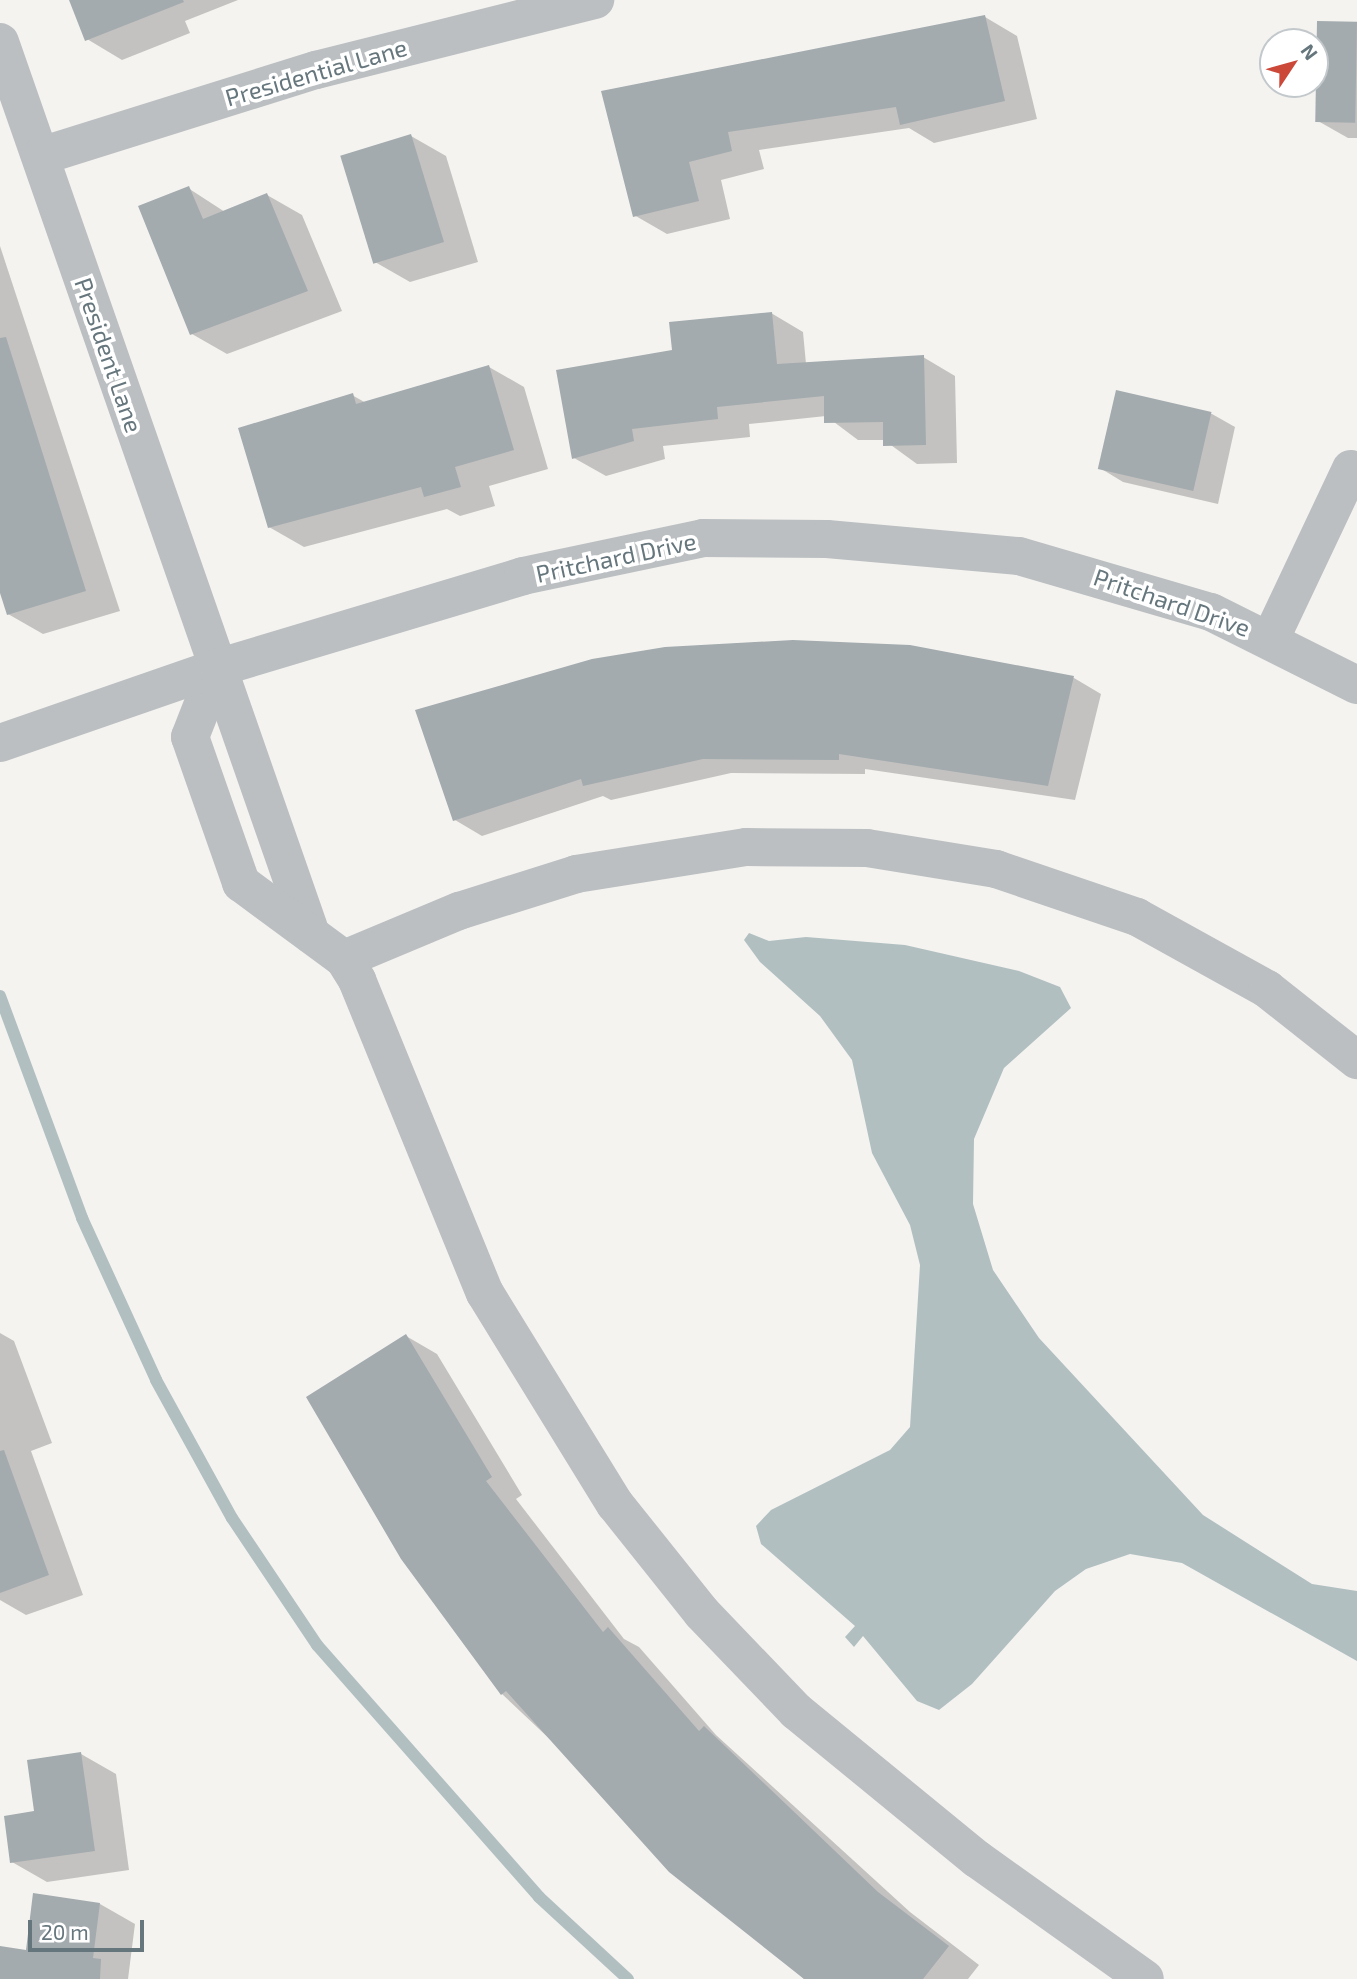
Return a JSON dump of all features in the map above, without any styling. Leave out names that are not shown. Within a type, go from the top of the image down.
[{"type":"street","name":"Presidential Lane","points":[[41,156],[316,70],[595,0]]},
{"type":"street","name":"President Lane","points":[[0,42],[311,934],[344,959]]},
{"type":"street","points":[[1271,638],[1351,470]]},
{"type":"street","name":"Pritchard Drive","points":[[0,743],[217,668],[623,551],[766,536],[1019,556],[1148,591],[1271,638],[1357,685]]},
{"type":"street","points":[[1145,1979],[858,1765],[748,1663],[657,1559],[576,1447],[485,1293],[424,1156],[368,1001],[344,959],[459,911],[576,874],[746,847],[867,848],[996,869],[1137,917],[1267,989],[1357,1060]]},
{"type":"shaded area","points":[[749,933],[769,941],[806,937],[905,945],[1019,971],[1060,987],[1071,1008],[1004,1068],[974,1139],[973,1204],[993,1270],[1039,1338],[1203,1515],[1312,1584],[1357,1591],[1357,1661],[1182,1563],[1130,1554],[1086,1569],[1055,1591],[972,1684],[939,1710],[917,1701],[863,1636],[854,1647],[845,1637],[855,1626],[761,1544],[756,1526],[771,1510],[890,1450],[910,1427],[920,1265],[910,1225],[872,1153],[852,1060],[820,1016],[760,962],[744,940]]},
{"type":"building","points":[[69,0],[183,0],[184,2],[85,41]]},
{"type":"building","points":[[985,15],[1005,101],[900,125],[896,107],[728,132],[732,151],[689,162],[699,201],[633,217],[601,91]]},
{"type":"building","points":[[1317,21],[1357,22],[1355,123],[1315,122],[1316,98],[1329,98],[1329,28],[1317,28]]},
{"type":"building","points":[[411,134],[444,242],[373,264],[340,156]]},
{"type":"building","points":[[189,186],[203,219],[267,193],[308,291],[190,335],[138,206]]},
{"type":"building","points":[[772,312],[777,364],[924,355],[926,445],[883,446],[883,422],[824,423],[824,396],[717,407],[718,419],[632,429],[634,441],[572,459],[556,370],[672,350],[669,322]]},
{"type":"building","points":[[6,337],[86,591],[7,615],[0,593],[0,338]]},
{"type":"building","points":[[489,365],[514,450],[455,467],[461,487],[424,497],[421,487],[268,528],[238,428],[353,393],[356,404]]},
{"type":"building","points":[[1116,390],[1211,412],[1193,491],[1098,469]]},
{"type":"building","points":[[793,640],[910,645],[1074,676],[1048,786],[839,754],[839,760],[703,759],[583,786],[581,779],[453,821],[415,710],[592,659],[665,647]]},
{"type":"building","points":[[406,1334],[492,1477],[486,1481],[603,1632],[608,1627],[699,1731],[704,1726],[878,1892],[949,1946],[923,1979],[804,1979],[669,1872],[506,1691],[501,1695],[401,1559],[306,1397]]},
{"type":"building","points":[[4,1450],[49,1575],[0,1593],[0,1451]]},
{"type":"building","points":[[81,1752],[95,1851],[10,1863],[4,1816],[34,1811],[27,1760]]},
{"type":"building","points":[[33,1893],[100,1903],[93,1958],[101,1959],[100,1979],[0,1979],[0,1946],[26,1950]]},
{"type":"waterway","points":[[0,996],[82,1218],[156,1380],[232,1518],[317,1645],[539,1897],[628,1979]]}]
